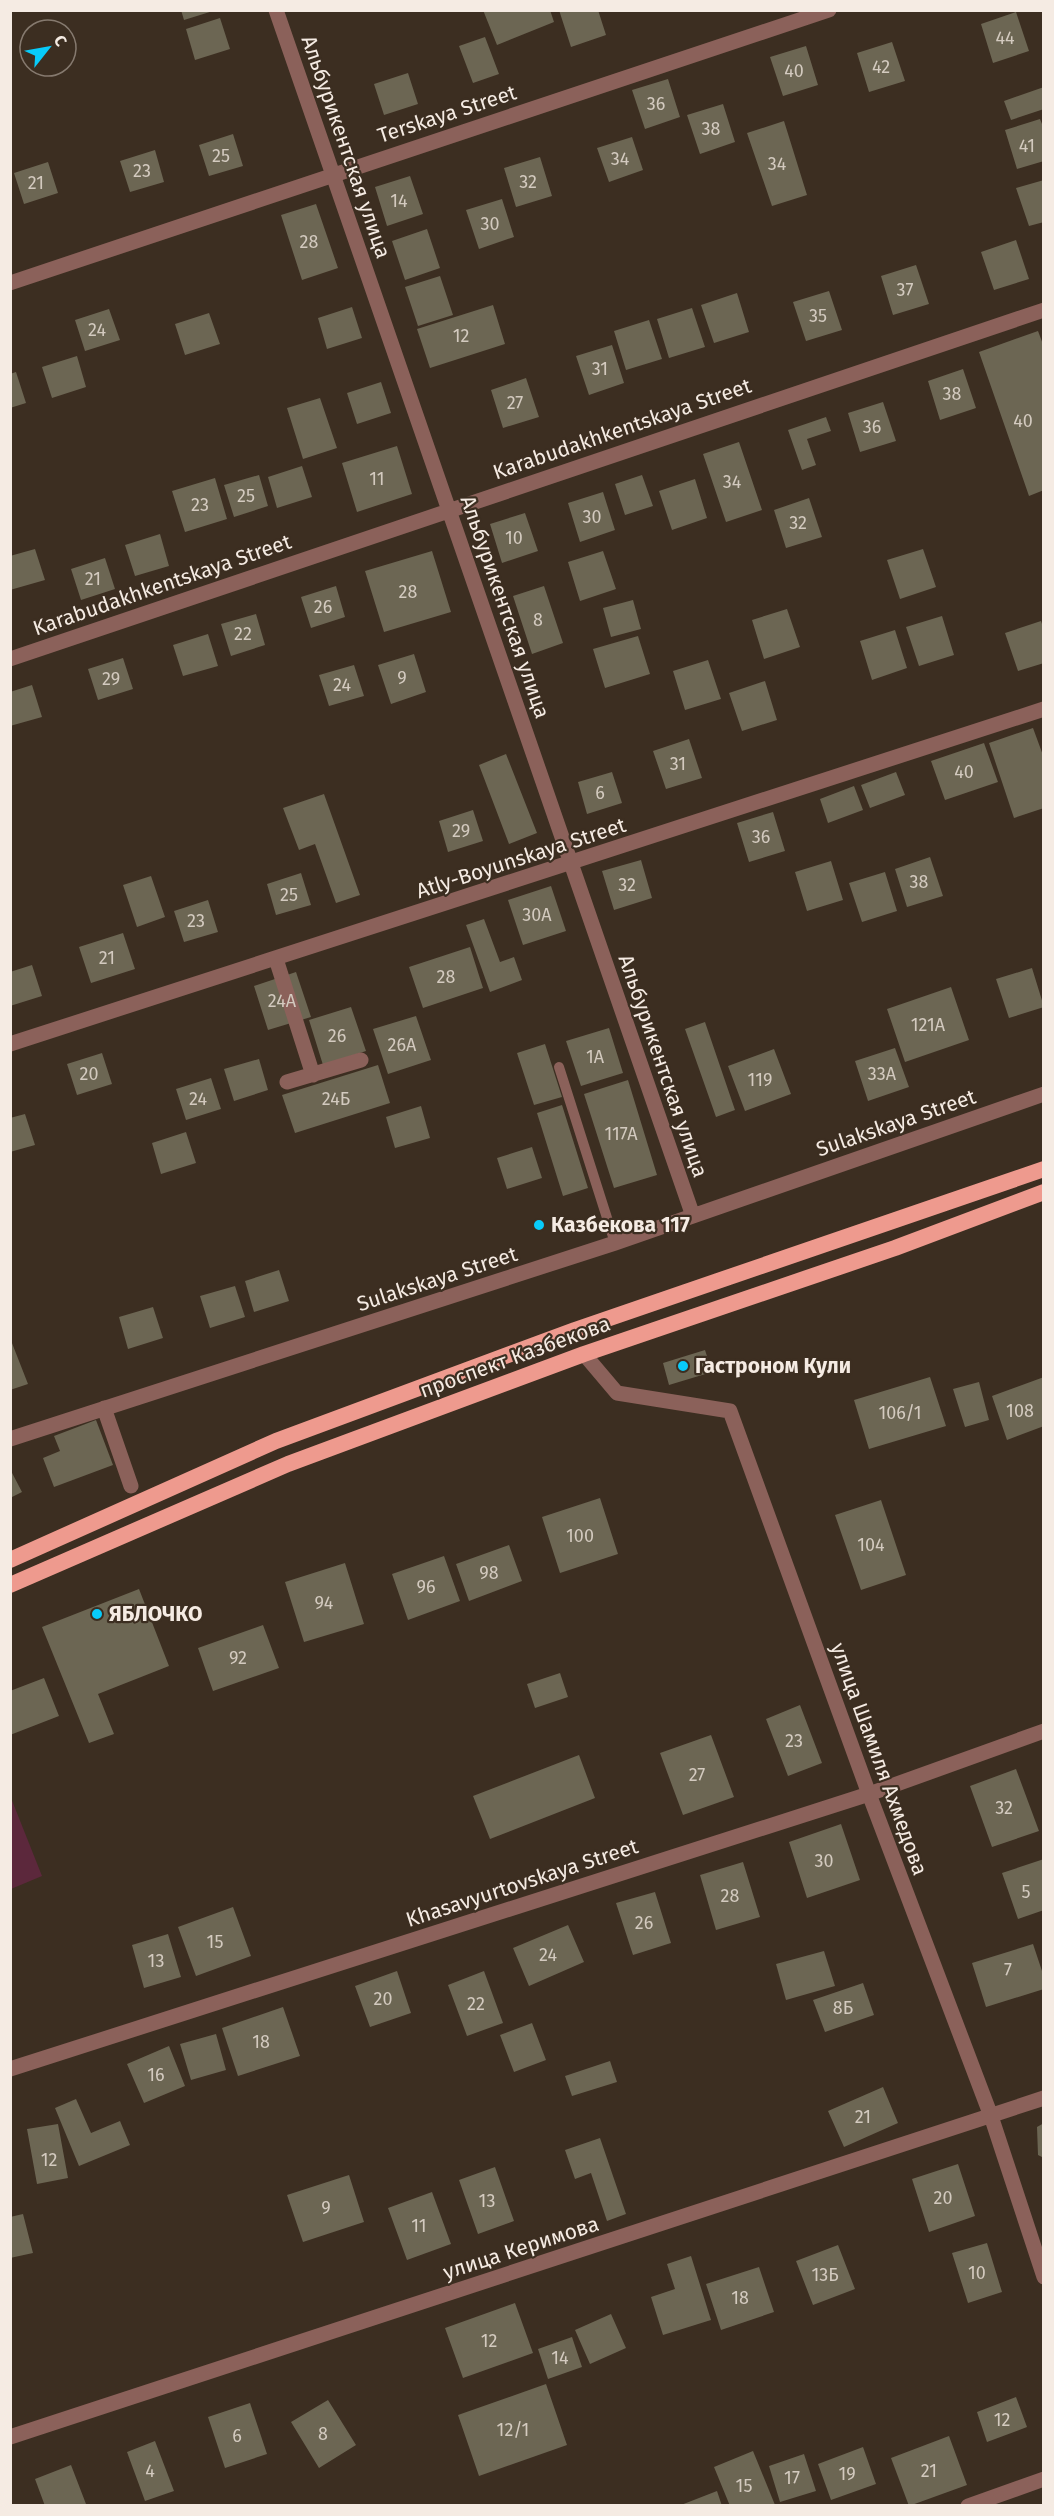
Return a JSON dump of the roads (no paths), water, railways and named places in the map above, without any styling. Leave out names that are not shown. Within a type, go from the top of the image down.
[{"type":"highway","name":"проспект Казбекова","points":[[10,1560],[276,1441],[575,1330],[1044,1169]]},
{"type":"highway","name":"проспект Казбекова","points":[[10,1585],[288,1464],[584,1354],[895,1248],[1044,1192]]},
{"type":"street","name":"Альбурикентская улица","points":[[276,10],[693,1216]]},
{"type":"street","name":"Terskaya Street","points":[[10,283],[829,10]]},
{"type":"street","name":"Karabudakhkentskaya Street","points":[[10,659],[1044,310]]},
{"type":"street","name":"Atly-Boyunskaya Street","points":[[10,1044],[572,864],[1044,709]]},
{"type":"street","points":[[276,959],[313,1075]]},
{"type":"street","points":[[287,1082],[362,1060]]},
{"type":"street","name":"Sulakskaya Street","points":[[10,1438],[615,1243],[1044,1094]]},
{"type":"street","name":"улица Шамиля Ахмедова","points":[[584,1354],[616,1393],[730,1411],[869,1794],[991,2116],[1044,2277]]},
{"type":"street","points":[[104,1408],[131,1486]]},
{"type":"street","name":"Khasavyurtovskaya Street","points":[[10,2069],[869,1794],[1044,1731]]},
{"type":"street","name":"улица Керимова","points":[[10,2437],[1044,2098]]},
{"type":"street","points":[[968,2505],[1044,2479]]},
{"type":"lane","points":[[559,1067],[615,1243]]},
{"type":"place","name":"Казбекова 117","points":[[539,1225]]},
{"type":"place","name":"Гастроном Кули","points":[[683,1366]]},
{"type":"place","name":"ЯБЛОЧКО","points":[[97,1614]]}]
